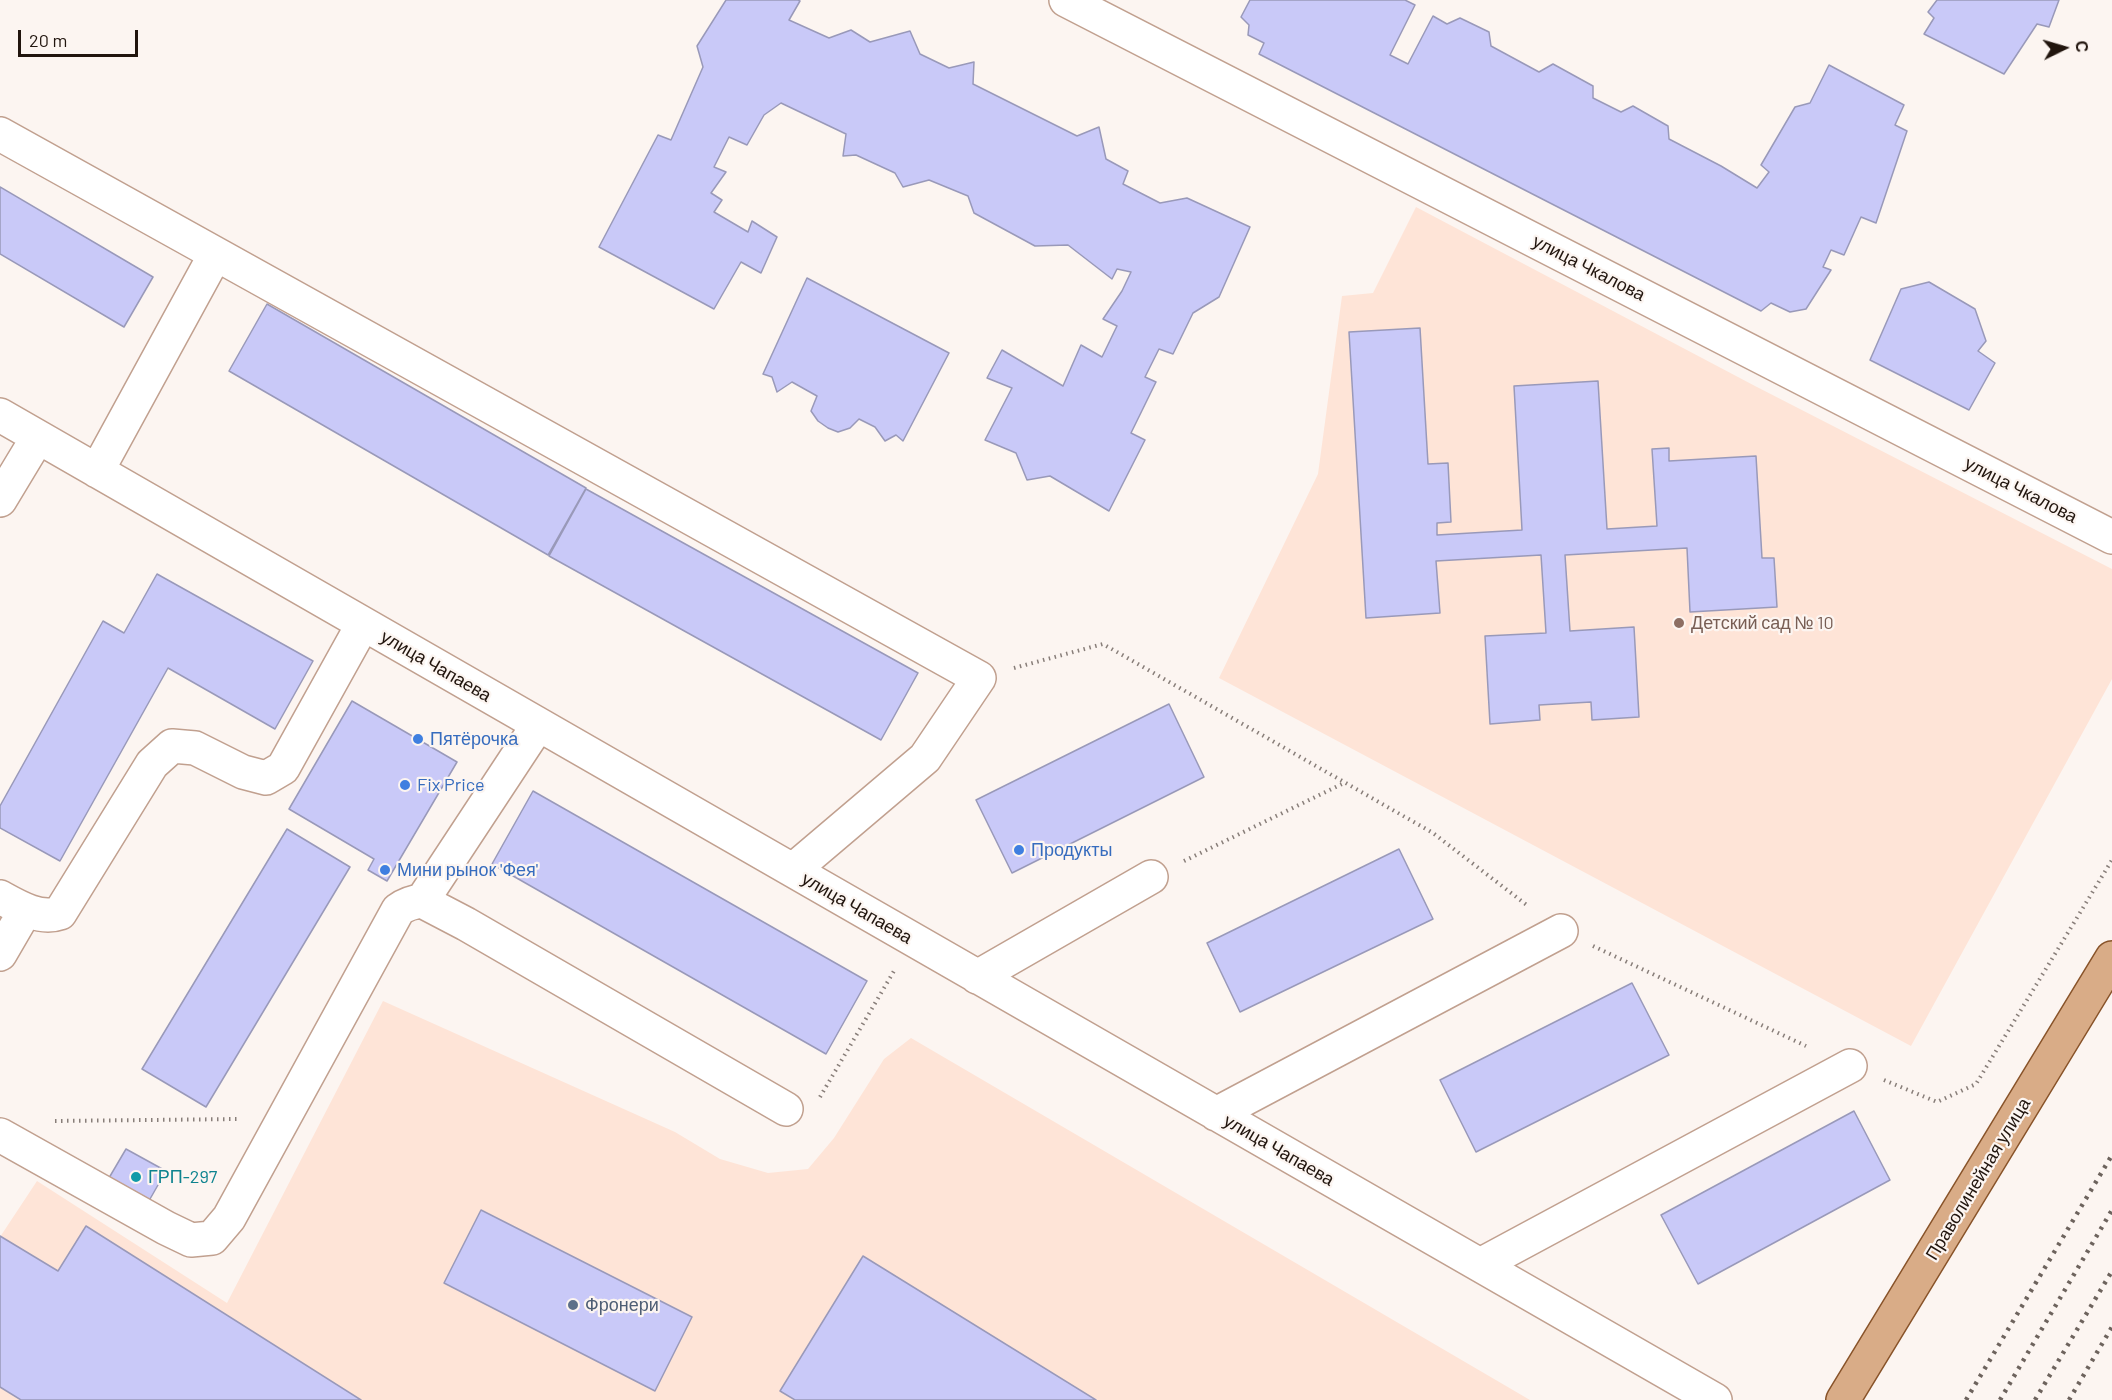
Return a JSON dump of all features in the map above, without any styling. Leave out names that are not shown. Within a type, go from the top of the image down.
[{"type":"main road","name":"Праволинейная улица","points":[[1843,1400],[2112,958]]},
{"type":"street","name":"улица Чкалова","points":[[1066,0],[2112,537]]},
{"type":"street","points":[[0,134],[979,678],[925,758],[793,870]]},
{"type":"street","points":[[97,471],[216,255]]},
{"type":"street","name":"улица Чапаева","points":[[0,415],[1714,1400]]},
{"type":"street","points":[[0,500],[38,437]]},
{"type":"street","points":[[0,954],[12,904],[54,915],[60,912],[152,764],[172,746],[195,748],[243,772],[266,778],[283,768],[363,624]]},
{"type":"street","points":[[422,901],[538,724]]},
{"type":"street","points":[[977,977],[1151,878]]},
{"type":"street","points":[[0,1135],[166,1228],[191,1240],[212,1238],[229,1218],[398,910],[408,903],[422,901],[466,924],[786,1109]]},
{"type":"street","points":[[1216,1114],[1561,931]]},
{"type":"street","points":[[1480,1265],[1850,1066]]},
{"type":"path","points":[[979,678],[1103,644],[1433,833],[1561,931],[1850,1066],[1937,1102],[1976,1084],[2112,860]]},
{"type":"path","points":[[1151,878],[1345,782]]},
{"type":"path","points":[[786,1109],[818,1101],[914,940]]},
{"type":"path","points":[[47,1121],[282,1119]]},
{"type":"shaded area","name":"Детский сад № 10","points":[[1416,207],[1755,386],[2112,569],[2112,679],[1911,1046],[1219,678],[1318,474],[1342,296],[1373,293]]},
{"type":"shaded area","points":[[383,1001],[675,1132],[720,1159],[768,1173],[808,1169],[834,1138],[884,1059],[911,1038],[1530,1400],[0,1400],[0,1237],[37,1181],[227,1303]]},
{"type":"building","points":[[726,0],[798,0],[800,1],[789,20],[829,38],[851,30],[870,42],[910,31],[920,54],[949,68],[974,62],[973,84],[1077,136],[1099,127],[1106,159],[1128,171],[1123,184],[1160,203],[1187,198],[1250,227],[1219,297],[1193,313],[1173,354],[1159,349],[1145,377],[1156,382],[1131,433],[1145,440],[1109,511],[1050,476],[1027,480],[1016,453],[985,440],[1012,388],[987,378],[1002,350],[1063,386],[1081,345],[1102,357],[1117,326],[1103,319],[1122,291],[1131,272],[1117,269],[1112,279],[1068,245],[1035,246],[974,213],[968,196],[929,180],[903,187],[895,173],[856,155],[843,156],[846,134],[781,103],[764,115],[747,145],[729,137],[714,167],[726,172],[711,193],[722,200],[714,212],[748,232],[752,221],[777,237],[761,273],[741,262],[714,309],[599,247],[658,135],[671,140],[703,67],[697,46]]},
{"type":"building","points":[[1250,0],[1405,0],[1415,5],[1390,55],[1408,64],[1433,16],[1447,24],[1460,18],[1489,32],[1491,46],[1539,72],[1553,64],[1593,86],[1593,98],[1621,112],[1633,106],[1668,126],[1669,139],[1757,188],[1769,172],[1761,165],[1795,107],[1810,103],[1829,65],[1904,105],[1895,125],[1907,131],[1876,223],[1861,217],[1844,255],[1831,250],[1823,267],[1831,270],[1806,309],[1790,312],[1771,303],[1761,311],[1259,54],[1264,43],[1248,35],[1249,25],[1241,17]]},
{"type":"building","points":[[1937,0],[2059,0],[2049,27],[2037,24],[2004,74],[1924,34],[1934,18],[1928,12]]},
{"type":"building","points":[[0,187],[153,277],[124,327],[0,254]]},
{"type":"building","points":[[807,278],[949,353],[903,441],[896,435],[885,441],[875,427],[859,419],[850,428],[838,432],[828,428],[818,421],[811,411],[817,396],[792,382],[777,392],[772,377],[763,374]]},
{"type":"building","points":[[1929,282],[1975,309],[1986,341],[1978,351],[1995,363],[1969,410],[1870,360],[1901,289]]},
{"type":"building","points":[[267,304],[586,488],[548,555],[229,371]]},
{"type":"building","points":[[1420,328],[1428,464],[1448,463],[1451,522],[1437,523],[1437,535],[1522,530],[1514,386],[1598,381],[1607,529],[1657,526],[1652,449],[1669,448],[1669,461],[1756,456],[1762,558],[1774,558],[1777,607],[1690,612],[1687,548],[1565,555],[1570,631],[1634,627],[1639,717],[1592,720],[1591,702],[1539,705],[1540,720],[1490,724],[1485,636],[1546,633],[1541,555],[1436,561],[1440,613],[1366,618],[1349,332]]},
{"type":"building","points":[[586,489],[918,673],[881,740],[549,556]]},
{"type":"building","points":[[157,574],[313,661],[275,729],[168,668],[60,861],[0,828],[0,806],[103,621],[124,633]]},
{"type":"building","points":[[352,701],[457,762],[387,881],[368,870],[374,859],[289,809]]},
{"type":"building","points":[[1169,704],[1204,777],[1012,873],[976,800]]},
{"type":"building","points":[[533,791],[867,981],[826,1054],[492,864]]},
{"type":"building","points":[[287,829],[350,867],[206,1107],[142,1069]]},
{"type":"building","points":[[1399,849],[1433,919],[1240,1012],[1207,943]]},
{"type":"building","points":[[1632,983],[1669,1055],[1476,1152],[1440,1080]]},
{"type":"building","points":[[1854,1111],[1890,1180],[1698,1284],[1661,1215]]},
{"type":"building","name":"ГРП-297","points":[[126,1149],[166,1171],[146,1206],[106,1183]]},
{"type":"building","points":[[481,1210],[692,1317],[655,1391],[444,1283]]},
{"type":"building","points":[[86,1226],[361,1400],[21,1400],[0,1387],[0,1236],[58,1271]]},
{"type":"building","points":[[863,1256],[1096,1400],[795,1400],[780,1391]]},
{"type":"railway","points":[[1966,1400],[2112,1155]]},
{"type":"railway","points":[[2000,1400],[2112,1210]]},
{"type":"railway","points":[[2035,1400],[2112,1271]]},
{"type":"railway","points":[[2069,1400],[2112,1327]]},
{"type":"place","name":"Детский сад № 10","points":[[1679,623]]},
{"type":"place","name":"Пятёрочка","points":[[418,739]]},
{"type":"place","name":"Fix Price","points":[[405,785]]},
{"type":"place","name":"Продукты","points":[[1019,850]]},
{"type":"place","name":"Мини рынок 'Фея'","points":[[385,870]]},
{"type":"place","name":"ГРП-297","points":[[136,1177]]},
{"type":"place","name":"Фронери","points":[[573,1305]]}]
